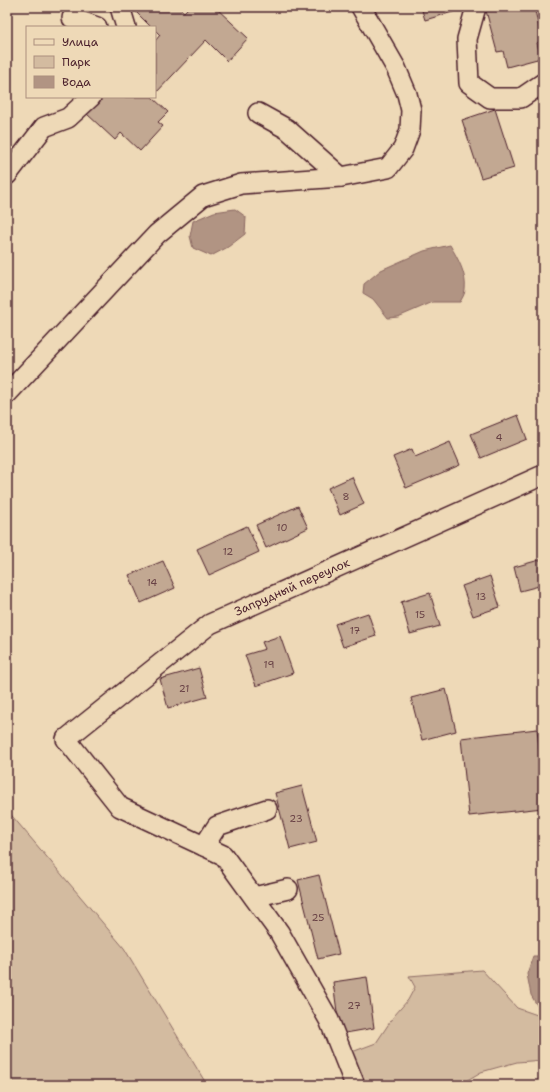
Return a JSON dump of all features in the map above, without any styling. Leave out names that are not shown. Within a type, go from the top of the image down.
[{"type":"street","points":[[120,7],[126,26]]},
{"type":"street","points":[[7,394],[157,234],[203,196],[241,184],[341,177],[388,168],[403,149],[410,130],[411,110],[408,94],[396,68],[361,7]]},
{"type":"street","points":[[476,7],[467,39],[469,83],[490,98],[520,98],[543,84]]},
{"type":"street","points":[[72,18],[94,26]]},
{"type":"street","points":[[7,175],[44,127],[68,118],[90,98]]},
{"type":"street","points":[[258,112],[287,129],[341,177]]},
{"type":"street","name":"Запрудный переулок","points":[[204,846],[120,807],[66,739],[210,624],[543,475]]},
{"type":"street","points":[[267,809],[217,826],[204,846],[223,855],[279,932],[329,1020],[355,1085]]},
{"type":"street","points":[[254,897],[288,889]]},
{"type":"green space","points":[[7,810],[124,948],[207,1085],[7,1085]]},
{"type":"green space","points":[[482,970],[517,1008],[543,1017],[543,1060],[517,1062],[481,1072],[459,1085],[364,1085],[352,1052],[376,1043],[394,1016],[408,1000],[415,987],[409,976]]},
{"type":"water","points":[[235,209],[246,217],[245,234],[228,247],[211,256],[193,248],[190,236],[193,221],[214,212]]},
{"type":"water","points":[[450,245],[465,278],[465,292],[460,302],[433,302],[398,317],[388,318],[373,299],[363,293],[364,284],[381,270],[424,251]]},
{"type":"water","points":[[533,956],[543,956],[543,1006],[538,1007],[531,995],[527,974]]},
{"type":"building","points":[[131,7],[178,7],[184,12],[189,7],[215,7],[248,38],[227,61],[206,40],[156,93],[156,40],[160,35],[156,31],[156,26],[150,26]]},
{"type":"building","points":[[421,7],[470,7],[425,20]]},
{"type":"building","points":[[485,7],[534,7],[542,39],[537,43],[541,58],[507,67],[503,51],[497,52]]},
{"type":"building","points":[[102,98],[153,98],[168,112],[158,122],[163,126],[140,151],[121,133],[115,140],[87,114]]},
{"type":"building","points":[[495,109],[514,168],[481,178],[462,120]]},
{"type":"building","points":[[518,415],[527,439],[481,458],[471,434]]},
{"type":"building","points":[[450,442],[460,465],[406,488],[393,457],[412,449],[415,457]]},
{"type":"building","points":[[352,477],[364,504],[340,515],[328,488]]},
{"type":"building","points":[[298,506],[308,528],[266,548],[256,525]]},
{"type":"building","points":[[247,526],[259,552],[209,575],[197,549]]},
{"type":"building","points":[[543,559],[543,585],[520,591],[514,567]]},
{"type":"building","points":[[163,561],[175,588],[141,603],[129,575]]},
{"type":"building","points":[[490,576],[500,607],[473,616],[462,586]]},
{"type":"building","points":[[430,593],[440,626],[410,634],[401,602]]},
{"type":"building","points":[[368,613],[376,636],[343,647],[335,624]]},
{"type":"building","points":[[280,636],[293,673],[256,686],[245,655],[265,649],[262,642]]},
{"type":"building","points":[[199,668],[207,697],[168,708],[160,679]]},
{"type":"building","points":[[446,689],[456,731],[422,740],[411,698]]},
{"type":"building","points":[[537,729],[543,783],[543,808],[469,816],[461,738]]},
{"type":"building","points":[[302,786],[317,842],[290,849],[275,793]]},
{"type":"building","points":[[319,875],[339,954],[318,959],[298,880]]},
{"type":"building","points":[[367,977],[374,1028],[340,1034],[333,982]]}]
